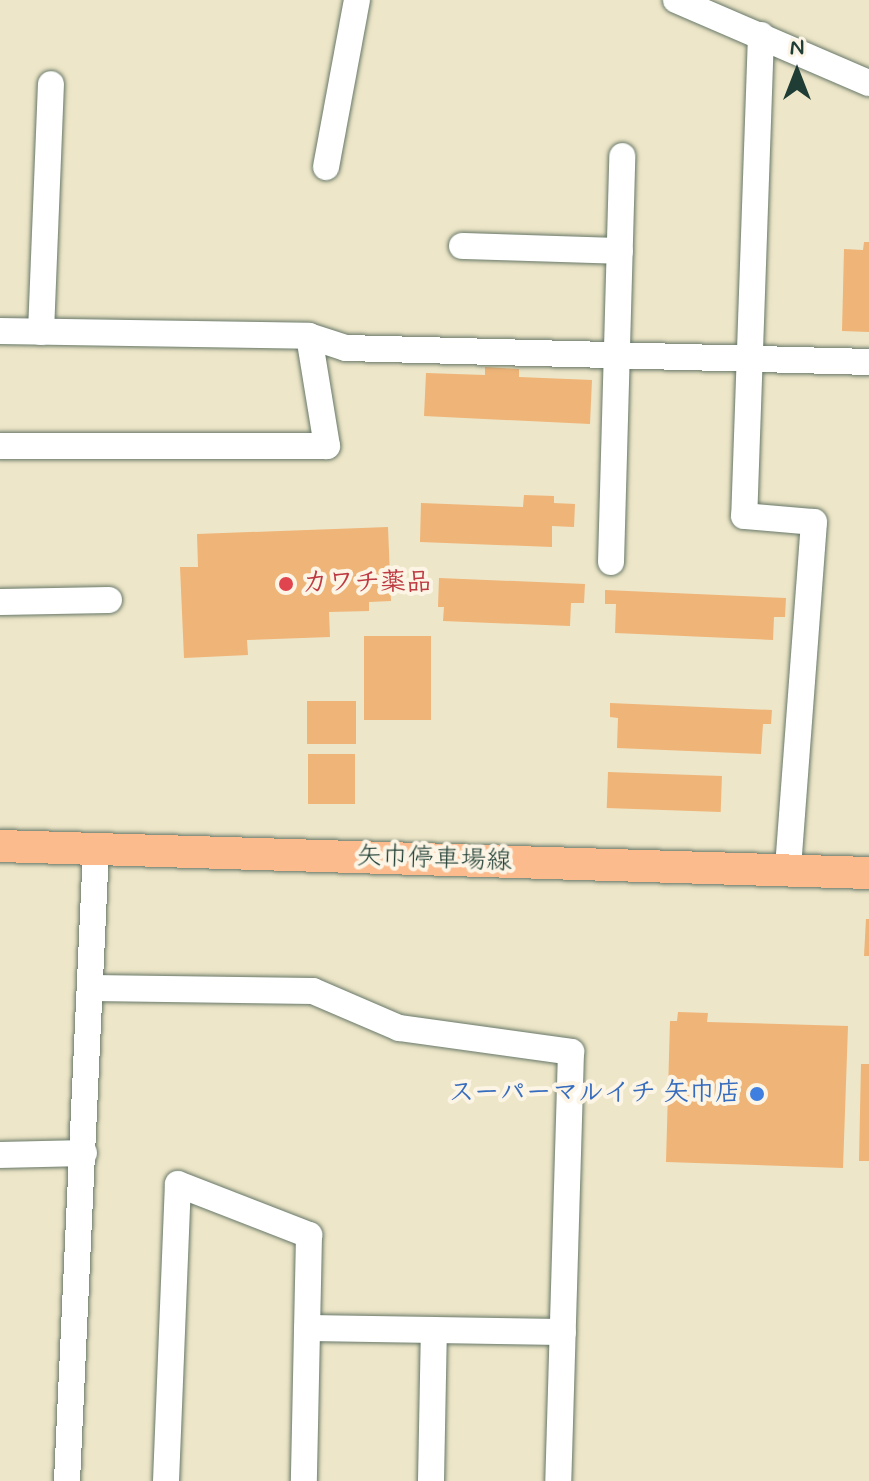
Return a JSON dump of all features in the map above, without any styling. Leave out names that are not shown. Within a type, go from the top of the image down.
[{"type":"main road","name":"矢巾停車場線","points":[[0,846],[869,873]]},
{"type":"street","points":[[326,167],[357,0]]},
{"type":"street","points":[[676,0],[713,6],[761,35],[869,83]]},
{"type":"street","points":[[761,35],[744,516],[814,522],[788,870]]},
{"type":"street","points":[[41,332],[51,84]]},
{"type":"street","points":[[611,562],[622,156]]},
{"type":"street","points":[[462,246],[620,251]]},
{"type":"street","points":[[0,331],[309,336],[346,348],[869,362]]},
{"type":"street","points":[[0,446],[327,446],[309,336]]},
{"type":"street","points":[[0,602],[109,600]]},
{"type":"street","points":[[67,1481],[96,849]]},
{"type":"street","points":[[92,988],[313,991],[399,1028],[571,1052],[558,1481]]},
{"type":"street","points":[[0,1155],[84,1153]]},
{"type":"street","points":[[166,1481],[178,1184],[309,1235],[304,1481]]},
{"type":"street","points":[[307,1328],[563,1332]]},
{"type":"street","points":[[431,1481],[434,1330]]},
{"type":"building","points":[[864,242],[869,242],[869,332],[842,331],[844,249],[863,250]]},
{"type":"building","points":[[485,367],[519,369],[519,377],[592,380],[590,424],[424,416],[426,373],[485,375]]},
{"type":"building","points":[[524,495],[554,496],[554,503],[575,504],[574,527],[552,526],[552,547],[420,542],[421,503],[523,507]]},
{"type":"building","name":"カワチ薬品","points":[[388,527],[391,601],[369,602],[369,611],[329,612],[330,637],[247,640],[248,655],[184,658],[180,567],[198,567],[197,534]]},
{"type":"building","points":[[439,578],[585,584],[584,603],[571,603],[570,626],[443,621],[444,607],[438,607]]},
{"type":"building","points":[[605,590],[786,598],[785,617],[774,617],[773,640],[615,633],[616,604],[605,604]]},
{"type":"building","points":[[364,636],[431,636],[431,720],[364,720]]},
{"type":"building","points":[[307,701],[356,701],[356,744],[307,744]]},
{"type":"building","points":[[610,703],[772,710],[771,724],[763,724],[761,754],[617,748],[618,718],[610,717]]},
{"type":"building","points":[[308,754],[355,754],[355,804],[308,804]]},
{"type":"building","points":[[608,772],[722,776],[721,812],[607,808]]},
{"type":"building","points":[[866,919],[869,919],[869,956],[864,956]]},
{"type":"building","name":"スーパーマルイチ 矢巾店","points":[[678,1012],[708,1013],[707,1022],[848,1026],[843,1168],[666,1162],[670,1021],[677,1021]]},
{"type":"building","points":[[861,1064],[869,1064],[869,1161],[859,1161]]},
{"type":"place","name":"カワチ薬品","points":[[286,584]]},
{"type":"place","name":"スーパーマルイチ 矢巾店","points":[[757,1094]]}]
